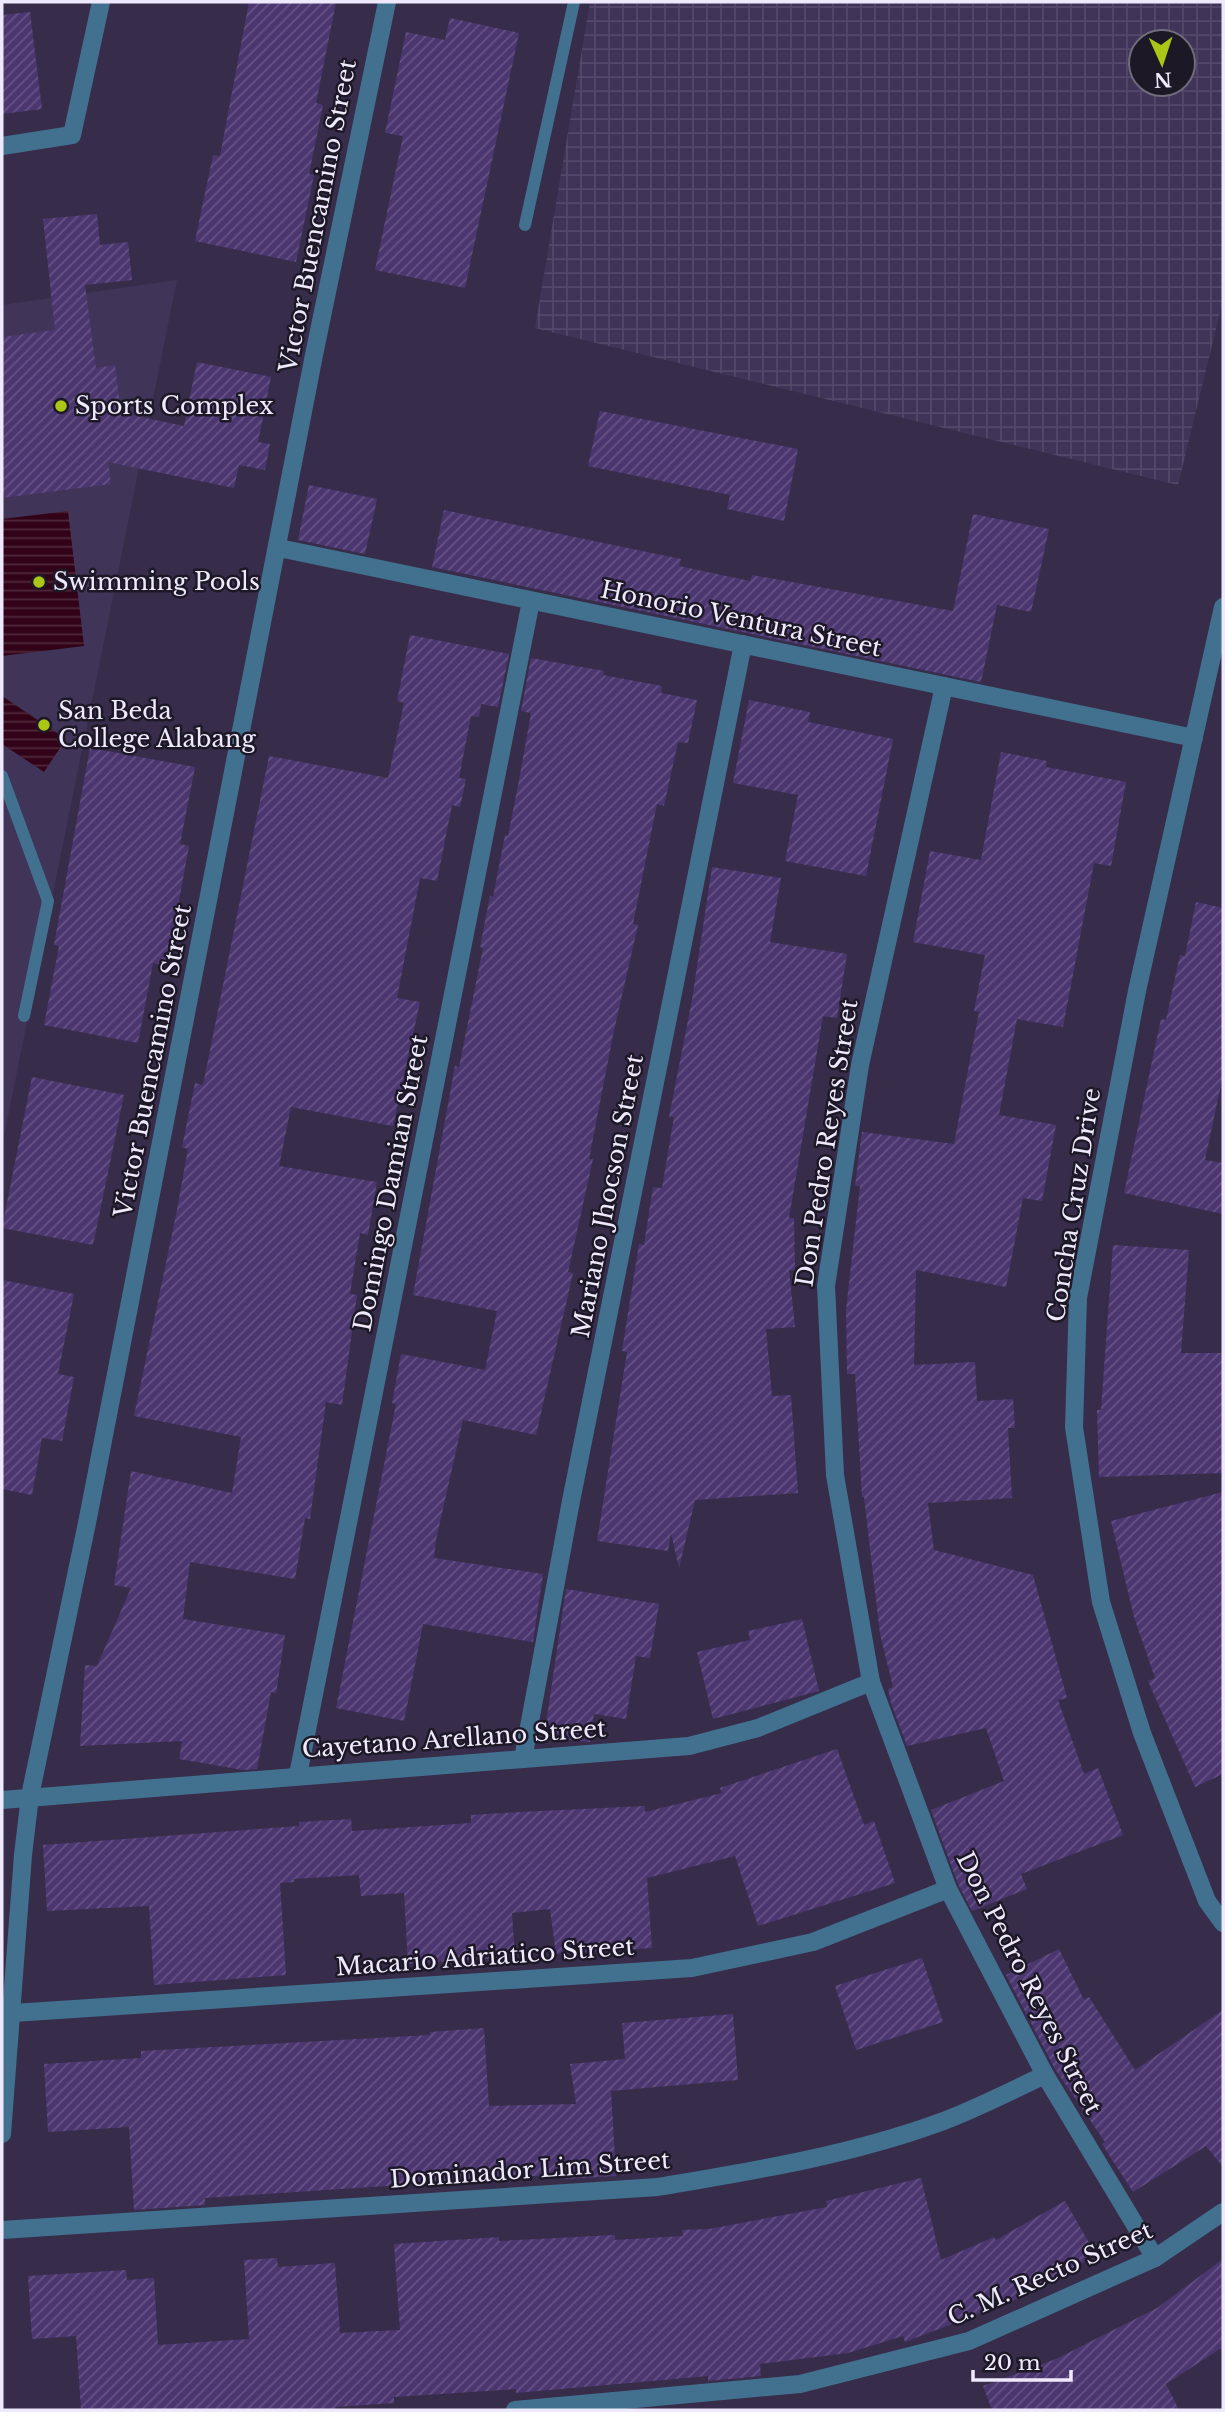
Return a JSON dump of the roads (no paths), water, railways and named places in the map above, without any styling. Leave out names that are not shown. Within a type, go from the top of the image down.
[{"type":"street","points":[[2,146],[72,135],[101,2]]},
{"type":"street","name":"Victor Buencamino Street","points":[[2,2134],[23,1854],[30,1796],[90,1509],[279,548],[314,355],[387,2]]},
{"type":"street","name":"Honorio Ventura Street","points":[[279,548],[1194,738]]},
{"type":"street","name":"Domingo Damian Street","points":[[298,1775],[531,601]]},
{"type":"street","name":"Concha Cruz Drive","points":[[1223,607],[1137,991],[1078,1298],[1074,1427],[1101,1602],[1142,1733],[1207,1901],[1223,1923]]},
{"type":"street","name":"Mariano Jhocson Street","points":[[523,1759],[574,1488],[743,644]]},
{"type":"street","name":"Don Pedro Reyes Street","points":[[944,686],[860,1065],[826,1286],[835,1475],[871,1682],[948,1889],[1045,2075],[1155,2258]]},
{"type":"street","name":"Cayetano Arellano Street","points":[[2,1800],[689,1746],[758,1728],[871,1682]]},
{"type":"street","name":"Macario Adriatico Street","points":[[13,2013],[692,1968],[813,1942],[948,1889]]},
{"type":"street","name":"Dominador Lim Street","points":[[2,2230],[657,2188],[762,2169],[873,2144],[940,2123],[1045,2075]]},
{"type":"street","name":"C. M. Recto Street","points":[[515,2410],[800,2384],[969,2342],[1155,2258],[1223,2212]]},
{"type":"lane","points":[[525,225],[574,2]]},
{"type":"lane","points":[[2,776],[48,901],[24,1016]]},
{"type":"place","name":"Sports Complex","points":[[61,406]]},
{"type":"place","name":"Swimming Pools","points":[[39,582]]},
{"type":"place","name":"San Beda College Alabang","points":[[44,725]]}]
